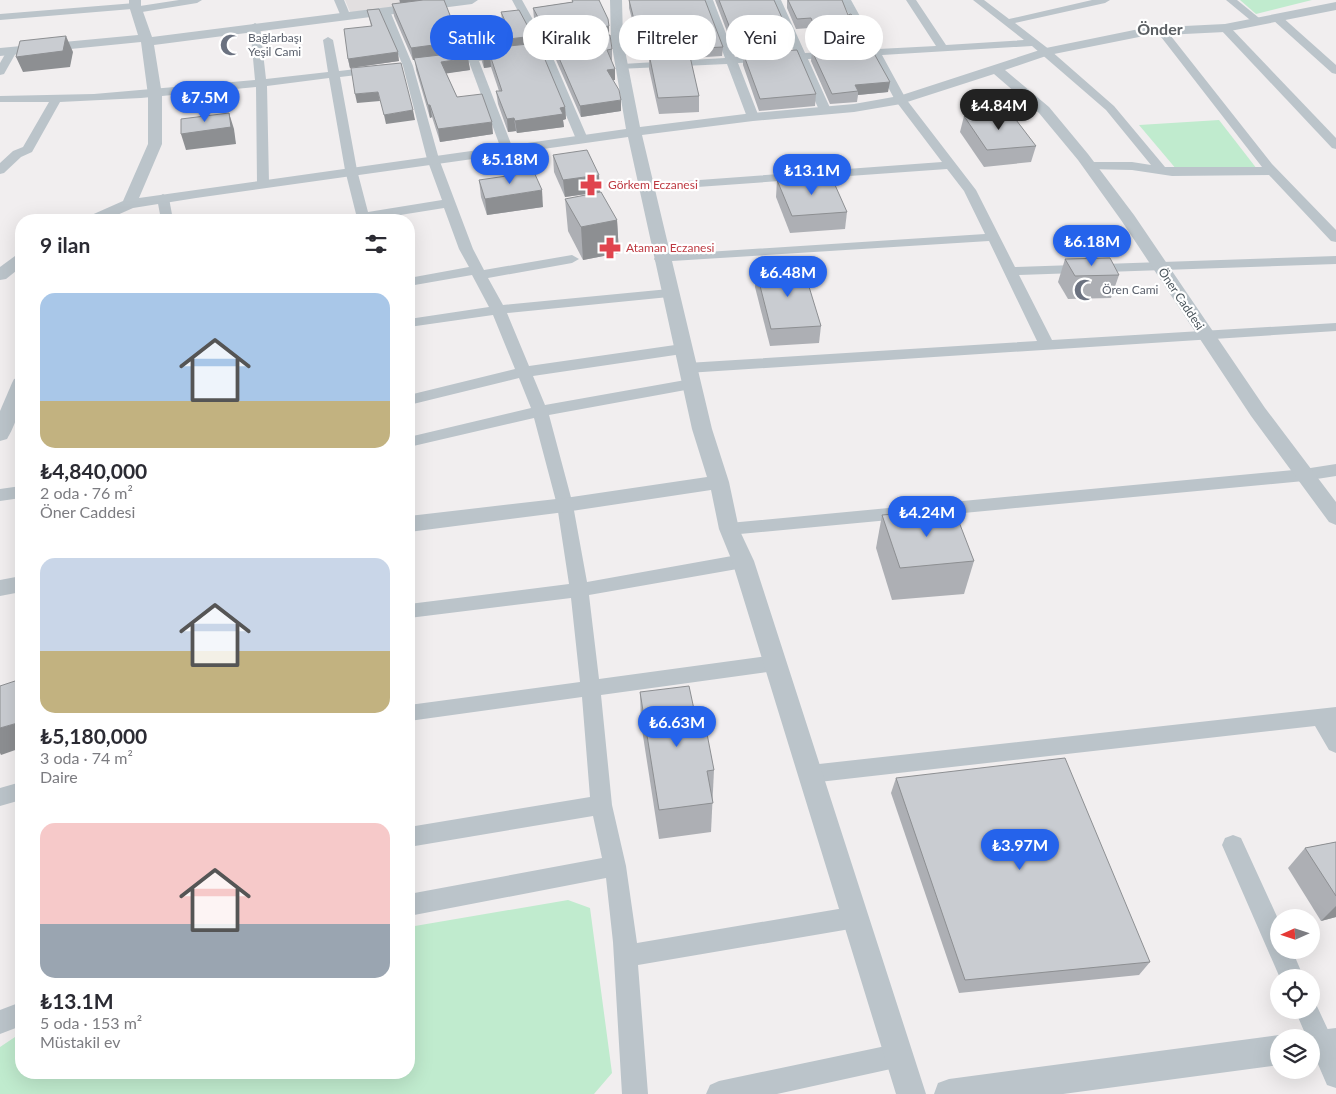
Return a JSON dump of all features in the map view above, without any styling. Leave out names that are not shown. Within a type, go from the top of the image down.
[{"type":"street","points":[[0,16],[197,0]]},
{"type":"street","points":[[340,0],[346,16]]},
{"type":"street","points":[[0,72],[6,51],[146,40],[472,0]]},
{"type":"street","points":[[517,0],[525,15]]},
{"type":"street","points":[[616,0],[613,40],[622,67],[633,132],[669,293],[687,367],[719,482],[729,529],[743,561],[911,1094]]},
{"type":"street","points":[[708,0],[726,47]]},
{"type":"street","points":[[776,0],[826,110]]},
{"type":"street","points":[[846,0],[855,15]]},
{"type":"street","points":[[911,0],[943,48]]},
{"type":"street","points":[[978,0],[1046,52],[1110,108],[1161,170]]},
{"type":"street","points":[[1006,22],[1105,0]]},
{"type":"street","points":[[1231,0],[1259,22]]},
{"type":"street","points":[[129,204],[154,144],[155,95],[146,40],[135,5]]},
{"type":"street","points":[[106,214],[129,204],[163,198],[433,158],[901,100],[1046,52],[1144,32],[1163,33],[1224,28],[1336,6]]},
{"type":"street","points":[[385,11],[433,158],[466,250],[498,310],[540,411],[565,505],[579,590],[591,689],[601,806],[614,866],[626,956],[635,1094]]},
{"type":"street","points":[[1277,18],[1336,71]]},
{"type":"street","points":[[255,26],[261,83],[263,183]]},
{"type":"street","points":[[1224,28],[1336,145]]},
{"type":"street","points":[[1163,33],[1272,171],[1336,238]]},
{"type":"street","points":[[328,40],[333,74],[362,214]]},
{"type":"street","points":[[883,52],[1034,43]]},
{"type":"street","points":[[795,56],[803,56]]},
{"type":"street","points":[[436,63],[458,60]]},
{"type":"street","points":[[474,60],[507,149]]},
{"type":"street","points":[[549,60],[582,139]]},
{"type":"street","points":[[622,67],[731,60],[753,117]]},
{"type":"street","points":[[880,60],[901,100],[970,190],[1046,346]]},
{"type":"street","points":[[0,99],[155,95],[403,67]]},
{"type":"street","name":"Öner Caddesi","points":[[995,68],[1044,110],[1090,166],[1128,218],[1258,412],[1336,517]]},
{"type":"street","points":[[0,170],[17,154],[28,149],[56,99]]},
{"type":"street","points":[[645,188],[950,165]]},
{"type":"street","points":[[1090,166],[1132,166],[1172,172],[1272,171]]},
{"type":"street","points":[[163,198],[166,214]]},
{"type":"street","points":[[386,214],[449,203]]},
{"type":"street","points":[[662,259],[993,237]]},
{"type":"street","points":[[415,281],[572,259]]},
{"type":"street","points":[[1010,271],[1336,260]]},
{"type":"street","points":[[0,275],[15,264]]},
{"type":"street","points":[[415,322],[498,310],[669,293]]},
{"type":"street","points":[[415,399],[524,372],[687,367],[1336,327]]},
{"type":"street","points":[[415,441],[540,411],[687,367]]},
{"type":"street","points":[[0,434],[15,398]]},
{"type":"street","points":[[729,529],[1304,475],[1336,470]]},
{"type":"street","points":[[415,523],[565,505],[719,482]]},
{"type":"street","points":[[0,495],[15,493]]},
{"type":"street","points":[[415,611],[579,590],[743,561]]},
{"type":"street","points":[[0,588],[15,585]]},
{"type":"street","points":[[415,712],[775,663]]},
{"type":"street","points":[[810,774],[1328,716],[1336,744]]},
{"type":"street","points":[[0,797],[15,793]]},
{"type":"street","points":[[415,836],[601,806]]},
{"type":"street","points":[[1233,846],[1270,929]]},
{"type":"street","points":[[415,904],[614,866]]},
{"type":"street","points":[[626,956],[856,917]]},
{"type":"street","points":[[0,1022],[15,1016]]},
{"type":"street","points":[[1311,1019],[1336,1076]]},
{"type":"street","points":[[949,1094],[1270,1051]]},
{"type":"street","points":[[719,1094],[900,1056]]},
{"type":"shaded area","points":[[345,0],[451,0],[357,13],[350,12]]},
{"type":"green space","points":[[1240,0],[1312,0],[1256,14]]},
{"type":"green space","points":[[1219,120],[1257,169],[1177,170],[1139,125]]},
{"type":"green space","points":[[568,900],[590,908],[612,1073],[594,1094],[0,1094],[0,1047],[15,1037],[15,1079],[415,1079],[415,926]]},
{"type":"building","points":[[423,0],[444,0],[450,15],[430,15],[430,45],[411,48],[392,4]]},
{"type":"building","points":[[572,0],[599,0],[606,15],[537,15],[533,8],[573,2]]},
{"type":"building","points":[[629,0],[705,0],[711,15],[633,15]]},
{"type":"building","points":[[719,0],[774,0],[781,15],[726,15],[726,18]]},
{"type":"building","points":[[788,0],[842,0],[848,15],[805,15],[805,18],[797,19]]},
{"type":"building","points":[[379,9],[398,52],[348,59],[344,29],[372,26],[367,10]]},
{"type":"building","points":[[519,10],[523,17],[523,37],[513,38],[513,15],[502,15],[501,12]]},
{"type":"building","points":[[716,29],[723,47],[716,47]]},
{"type":"building","points":[[609,35],[612,49],[609,50]]},
{"type":"building","points":[[66,36],[63,51],[16,57],[20,41]]},
{"type":"building","points":[[523,45],[523,60],[545,60],[565,107],[560,108],[563,114],[515,121],[514,118],[507,119],[496,91],[502,91],[492,60],[513,60],[513,46]]},
{"type":"building","points":[[795,50],[797,50],[816,94],[760,99],[746,60],[795,60]]},
{"type":"building","points":[[609,55],[615,69],[607,70],[619,90],[621,100],[580,106],[560,60],[609,60]]},
{"type":"building","points":[[430,56],[430,60],[454,60],[441,62],[457,97],[482,94],[492,122],[438,129],[430,105],[428,105],[414,58]]},
{"type":"building","points":[[650,60],[691,60],[699,96],[658,98]]},
{"type":"building","points":[[816,60],[878,60],[890,82],[855,85],[858,91],[832,94]]},
{"type":"building","points":[[401,63],[413,110],[384,115],[378,92],[355,94],[351,68]]},
{"type":"building","points":[[1010,112],[1036,146],[987,150],[964,116]]},
{"type":"building","points":[[229,113],[231,127],[181,134],[181,119]]},
{"type":"building","points":[[587,150],[599,175],[563,180],[553,155]]},
{"type":"building","points":[[534,172],[542,190],[485,199],[479,180]]},
{"type":"building","points":[[831,176],[847,212],[792,216],[777,180]]},
{"type":"building","points":[[601,192],[617,220],[581,227],[565,199]]},
{"type":"building","points":[[1110,258],[1119,275],[1075,276],[1065,259]]},
{"type":"building","points":[[803,267],[821,326],[771,329],[756,270]]},
{"type":"building","points":[[954,509],[974,561],[900,568],[882,515]]},
{"type":"building","points":[[15,681],[15,724],[0,728],[0,686]]},
{"type":"building","points":[[689,686],[695,714],[703,713],[714,770],[707,771],[713,803],[659,810],[640,692]]},
{"type":"building","points":[[1065,758],[1150,962],[965,980],[896,778]]},
{"type":"building","points":[[1336,842],[1336,896],[1305,848]]},
{"type":"place","name":"Bağlarbaşı Yeşil Cami","points":[[231,45]]},
{"type":"place","name":"Görkem Eczanesi","points":[[591,185]]},
{"type":"place","name":"Ataman Eczanesi","points":[[610,248]]},
{"type":"place","name":"Ören Cami","points":[[1085,290]]},
{"type":"district","name":"Önder","points":[[1160,29]]}]
